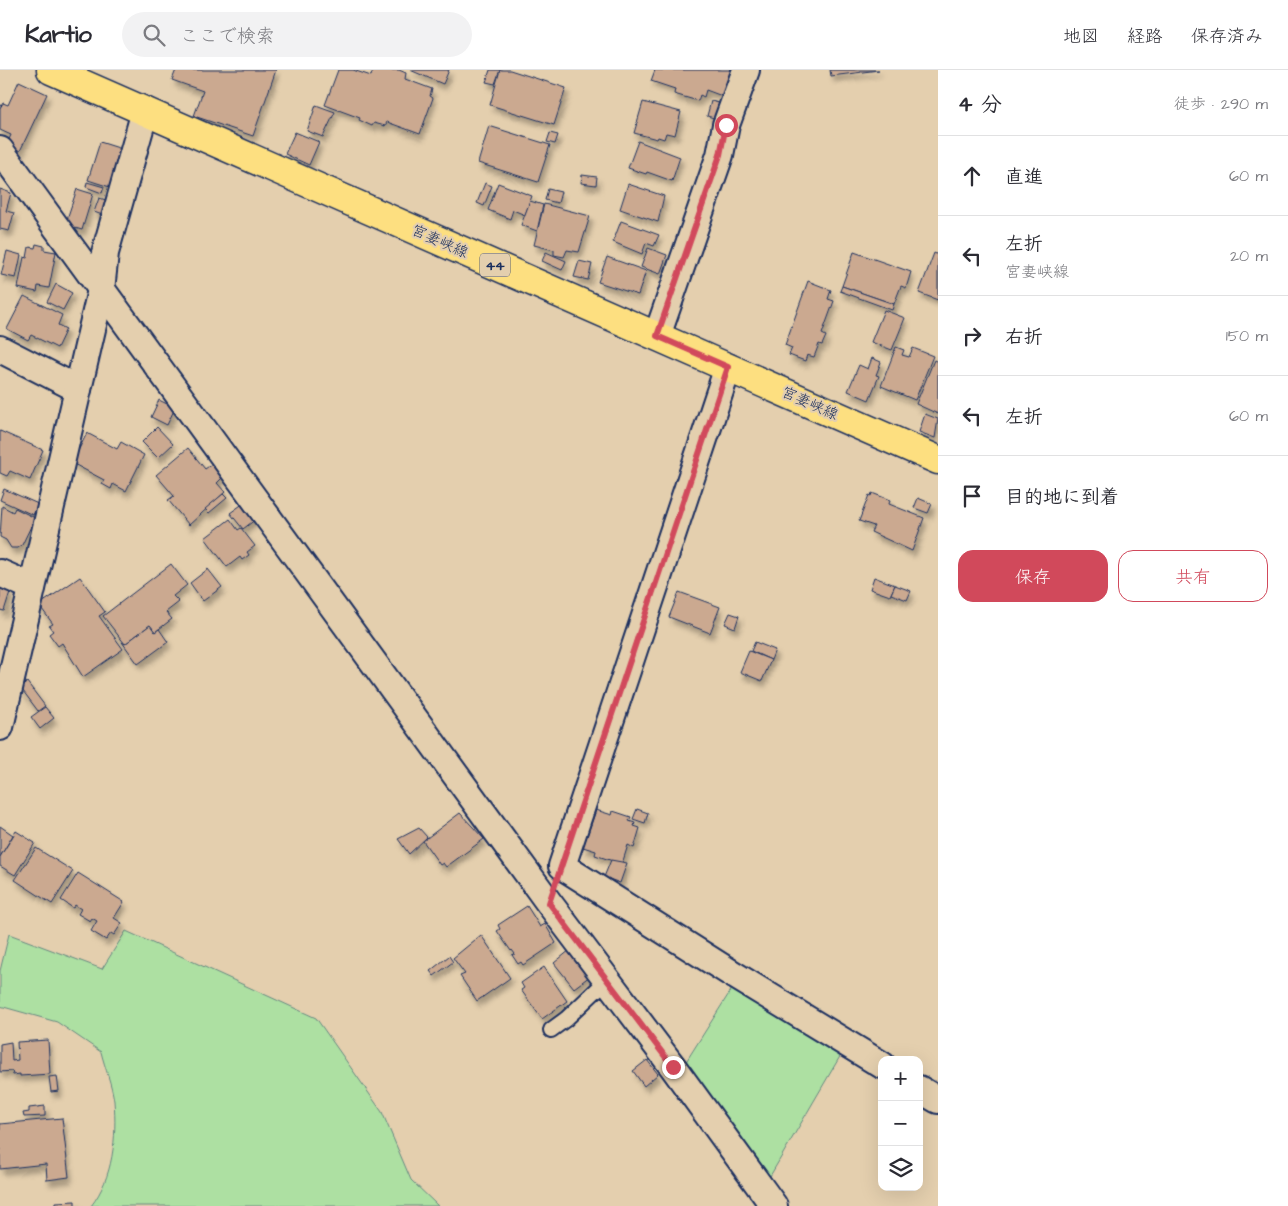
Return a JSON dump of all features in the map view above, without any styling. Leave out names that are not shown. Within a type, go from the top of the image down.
[{"type":"main road","name":"宮妻峡線","points":[[51,70],[938,460]]},
{"type":"street","points":[[657,336],[720,155],[726,125],[746,70]]},
{"type":"street","points":[[0,727],[101,290],[105,253],[146,112]]},
{"type":"street","points":[[0,150],[606,981],[673,1067],[774,1206]]},
{"type":"street","points":[[0,349],[78,389]]},
{"type":"street","points":[[549,903],[728,367]]},
{"type":"street","points":[[0,573],[32,588]]},
{"type":"street","points":[[562,866],[731,973],[878,1063]]},
{"type":"street","points":[[923,1091],[938,1100]]},
{"type":"lane","points":[[551,1030],[566,1019],[606,981]]},
{"type":"green space","points":[[126,931],[316,1018],[382,1112],[411,1180],[438,1206],[91,1206],[109,1170],[115,1129],[113,1095],[101,1052],[57,1022],[0,1006],[0,971],[9,934],[102,969]]},
{"type":"green space","points":[[735,984],[842,1053],[766,1183],[682,1068]]},
{"type":"building","points":[[176,70],[276,70],[253,136],[194,116],[203,91],[172,80]]},
{"type":"building","points":[[338,70],[353,70],[371,76],[373,70],[399,70],[406,73],[405,79],[432,89],[430,96],[433,98],[420,134],[387,122],[385,126],[374,123],[372,126],[359,120],[360,118],[325,105]]},
{"type":"building","points":[[410,70],[449,70],[443,84]]},
{"type":"building","points":[[490,70],[500,70],[495,84],[486,82]]},
{"type":"building","points":[[500,70],[510,70],[566,88],[554,125],[490,105]]},
{"type":"building","points":[[655,70],[731,70],[722,96],[706,90],[704,97],[700,95],[698,101],[674,94],[675,89],[651,81]]},
{"type":"building","points":[[830,70],[879,70],[831,76]]},
{"type":"building","points":[[19,81],[47,94],[20,151],[7,144],[11,135],[0,130],[0,108],[3,103],[8,105]]},
{"type":"building","points":[[711,101],[719,103],[714,118],[707,116]]},
{"type":"building","points":[[643,102],[681,112],[675,135],[666,133],[664,139],[658,137],[657,139],[634,133]]},
{"type":"building","points":[[316,105],[335,112],[323,137],[307,131]]},
{"type":"building","points":[[489,126],[550,145],[538,182],[478,163]]},
{"type":"building","points":[[295,132],[319,142],[309,165],[285,154]]},
{"type":"building","points":[[550,133],[558,135],[555,144],[547,142]]},
{"type":"building","points":[[638,141],[680,157],[672,181],[647,172],[646,174],[628,168]]},
{"type":"building","points":[[100,142],[125,150],[113,188],[88,180]]},
{"type":"building","points":[[582,175],[597,177],[596,185],[581,183]]},
{"type":"building","points":[[87,182],[104,187],[102,193],[86,187]]},
{"type":"building","points":[[485,183],[492,186],[484,206],[477,203]]},
{"type":"building","points":[[498,183],[532,196],[525,215],[513,210],[510,219],[488,210]]},
{"type":"building","points":[[628,184],[664,196],[658,222],[620,209]]},
{"type":"building","points":[[0,189],[11,193],[6,211],[14,213],[9,231],[0,229]]},
{"type":"building","points":[[77,189],[93,194],[82,230],[65,225]]},
{"type":"building","points":[[548,189],[561,192],[558,203],[545,200]]},
{"type":"building","points":[[99,198],[110,201],[105,216],[94,212]]},
{"type":"building","points":[[530,201],[543,205],[537,231],[521,225]]},
{"type":"building","points":[[544,204],[590,216],[579,252],[567,250],[564,257],[554,255],[554,250],[534,245]]},
{"type":"building","points":[[621,221],[659,235],[654,246],[646,243],[642,254],[613,242]]},
{"type":"building","points":[[36,244],[44,246],[44,250],[56,252],[49,288],[38,286],[37,292],[18,288],[24,257],[27,258],[29,247],[35,248]]},
{"type":"building","points":[[648,248],[667,255],[660,274],[641,267]]},
{"type":"building","points":[[7,251],[21,255],[16,278],[1,275]]},
{"type":"building","points":[[546,252],[566,261],[562,270],[542,261]]},
{"type":"building","points":[[854,252],[911,272],[906,288],[901,286],[894,304],[842,286]]},
{"type":"building","points":[[934,253],[938,255],[938,300],[919,293]]},
{"type":"building","points":[[607,257],[646,271],[638,295],[598,282]]},
{"type":"building","points":[[579,261],[592,264],[588,280],[574,277]]},
{"type":"building","points":[[808,281],[831,290],[828,299],[834,301],[822,334],[826,336],[822,345],[819,344],[814,357],[807,355],[805,361],[789,355],[792,348],[785,345]]},
{"type":"building","points":[[56,284],[72,293],[63,310],[47,302]]},
{"type":"building","points":[[842,286],[894,304],[892,310],[840,291]]},
{"type":"building","points":[[24,296],[62,315],[58,325],[66,329],[57,348],[31,335],[28,340],[7,329]]},
{"type":"building","points":[[884,310],[905,318],[892,350],[871,342]]},
{"type":"building","points":[[896,347],[904,350],[902,355],[909,357],[913,348],[933,356],[915,400],[881,386]]},
{"type":"building","points":[[872,358],[881,362],[876,375],[879,376],[869,400],[848,391],[859,365],[868,369]]},
{"type":"building","points":[[934,360],[938,362],[938,414],[916,404]]},
{"type":"building","points":[[159,400],[175,408],[167,425],[151,417]]},
{"type":"building","points":[[925,414],[938,419],[935,438],[919,432]]},
{"type":"building","points":[[157,427],[173,444],[158,458],[142,442]]},
{"type":"building","points":[[0,431],[43,450],[30,480],[10,471],[7,476],[0,473]]},
{"type":"building","points":[[87,433],[117,449],[121,442],[144,455],[126,491],[113,484],[111,489],[102,484],[104,480],[72,463]]},
{"type":"building","points":[[188,448],[205,469],[212,464],[223,477],[217,483],[225,492],[189,525],[168,500],[174,496],[156,475]]},
{"type":"building","points":[[4,489],[38,504],[33,515],[0,500]]},
{"type":"building","points":[[872,493],[890,500],[889,504],[924,518],[912,551],[871,532],[874,526],[859,521],[869,495],[871,496]]},
{"type":"building","points":[[223,494],[227,498],[209,513],[205,509]]},
{"type":"building","points":[[918,498],[932,504],[928,513],[914,508]]},
{"type":"building","points":[[244,503],[256,519],[243,529],[230,513]]},
{"type":"building","points":[[2,506],[13,512],[15,508],[35,518],[22,545],[18,548],[11,548],[6,540],[0,537]]},
{"type":"building","points":[[230,519],[238,530],[241,528],[255,546],[247,552],[249,555],[242,560],[240,557],[227,567],[205,538]]},
{"type":"building","points":[[171,564],[187,585],[173,596],[179,602],[166,612],[172,619],[155,632],[150,625],[125,644],[103,616]]},
{"type":"building","points":[[208,569],[222,587],[203,601],[190,583]]},
{"type":"building","points":[[80,577],[105,612],[99,616],[123,649],[83,677],[62,643],[58,646],[49,634],[53,631],[49,626],[53,624],[39,605]]},
{"type":"building","points":[[874,577],[895,585],[890,596],[870,589]]},
{"type":"building","points":[[895,585],[911,591],[907,600],[891,594]]},
{"type":"building","points":[[0,588],[10,592],[4,611],[0,610]]},
{"type":"building","points":[[679,592],[720,607],[710,633],[669,617]]},
{"type":"building","points":[[730,613],[739,616],[735,628],[725,624]]},
{"type":"building","points":[[150,625],[155,632],[159,629],[168,642],[138,664],[122,642],[125,644]]},
{"type":"building","points":[[755,642],[775,650],[771,660],[751,651]]},
{"type":"building","points":[[749,651],[771,660],[762,681],[740,672]]},
{"type":"building","points":[[27,682],[45,706],[38,711],[20,687]]},
{"type":"building","points":[[45,707],[54,718],[40,729],[31,717]]},
{"type":"building","points":[[637,809],[648,813],[645,823],[633,819]]},
{"type":"building","points":[[596,810],[612,815],[613,811],[631,817],[629,821],[635,823],[634,826],[640,828],[634,848],[628,845],[622,864],[595,855],[596,851],[583,847]]},
{"type":"building","points":[[460,813],[484,839],[446,867],[443,863],[440,865],[423,841]]},
{"type":"building","points":[[0,826],[13,835],[0,857]]},
{"type":"building","points":[[419,828],[427,837],[409,854],[398,839]]},
{"type":"building","points":[[16,831],[35,843],[15,875],[0,866],[0,857]]},
{"type":"building","points":[[36,848],[73,871],[52,904],[15,880]]},
{"type":"building","points":[[611,860],[627,863],[620,883],[604,877]]},
{"type":"building","points":[[78,873],[124,902],[114,918],[122,923],[114,935],[111,933],[106,940],[91,931],[97,921],[92,918],[90,921],[78,914],[81,909],[75,905],[73,908],[61,900]]},
{"type":"building","points":[[527,906],[540,927],[545,924],[556,943],[523,965],[521,962],[518,964],[512,955],[515,954],[497,931],[500,929],[498,925]]},
{"type":"building","points":[[481,935],[510,978],[477,1001],[460,976],[465,974],[453,958]]},
{"type":"building","points":[[570,950],[590,976],[574,988],[554,963]]},
{"type":"building","points":[[449,956],[453,962],[434,976],[430,971]]},
{"type":"building","points":[[544,967],[567,1001],[542,1019],[521,990],[524,988],[521,983]]},
{"type":"building","points":[[48,1040],[50,1074],[20,1076],[20,1074],[13,1075],[12,1071],[0,1072],[0,1044],[11,1042],[12,1061],[18,1060],[17,1042]]},
{"type":"building","points":[[647,1060],[658,1074],[644,1086],[633,1071]]},
{"type":"building","points":[[57,1076],[59,1091],[51,1092],[49,1077]]},
{"type":"building","points":[[45,1106],[45,1116],[24,1117],[23,1113],[29,1112],[29,1108]]},
{"type":"building","points":[[62,1118],[69,1177],[47,1180],[46,1164],[0,1169],[0,1124]]},
{"type":"building","points":[[75,1201],[75,1206],[56,1206],[56,1202]]},
{"type":"route","points":[[673,1067],[606,981],[549,903],[728,367],[657,336],[720,155],[726,125]]}]
